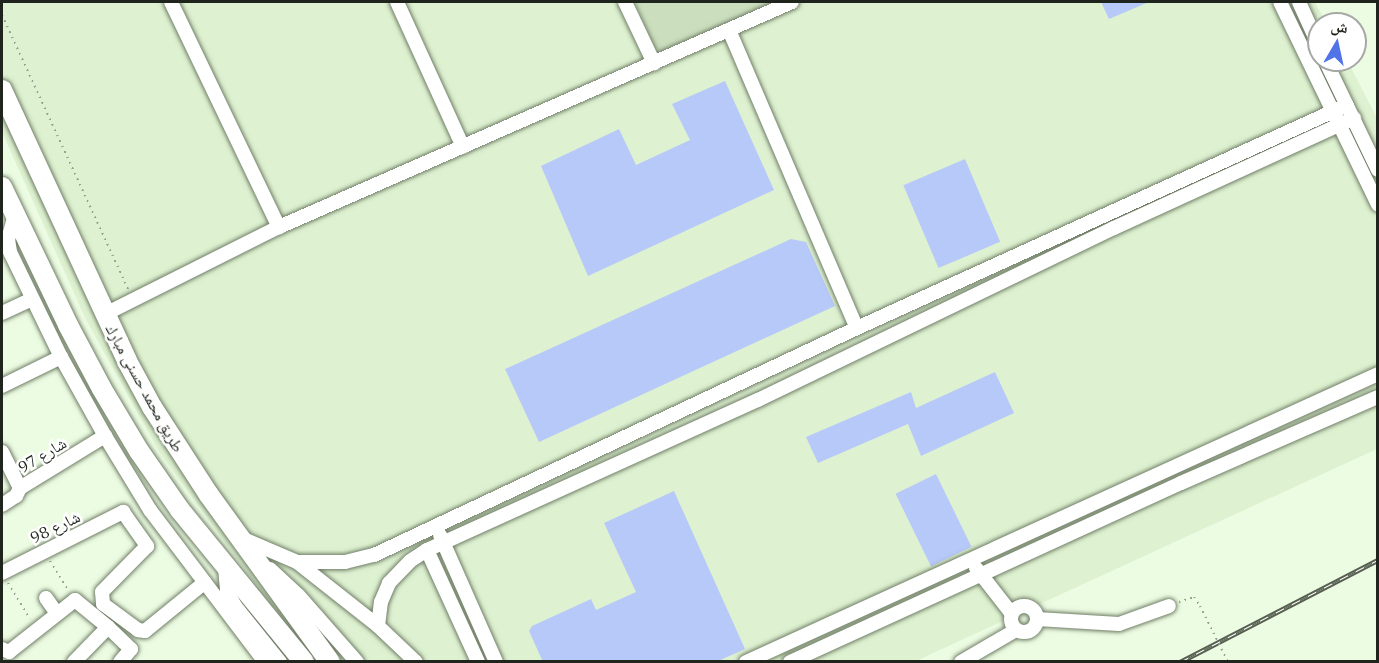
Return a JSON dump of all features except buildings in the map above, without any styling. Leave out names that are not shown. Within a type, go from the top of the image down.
[{"type":"highway","name":"طريق محمد حسنى مبارك","points":[[2,90],[105,314],[152,407],[185,460],[330,662]]},
{"type":"highway","name":"طريق محمد حسنى مبارك","points":[[2,189],[107,398],[180,510],[304,662]]},
{"type":"street","points":[[171,2],[279,228]]},
{"type":"street","points":[[397,2],[463,147]]},
{"type":"street","points":[[626,2],[654,63]]},
{"type":"street","points":[[105,314],[279,228],[792,2]]},
{"type":"street","points":[[1280,2],[1377,205]]},
{"type":"street","points":[[1299,2],[1307,20]]},
{"type":"street","points":[[729,30],[857,328]]},
{"type":"street","points":[[1331,72],[1377,170]]},
{"type":"street","points":[[297,562],[345,562],[362,558],[436,526],[913,302],[1347,105]]},
{"type":"street","points":[[378,626],[381,602],[389,583],[410,561],[427,550],[758,399],[1354,118]]},
{"type":"street","points":[[15,215],[10,227],[10,252],[61,357],[105,436],[150,510],[265,662]]},
{"type":"street","points":[[2,314],[32,299]]},
{"type":"street","points":[[913,302],[922,321]]},
{"type":"street","points":[[2,386],[61,357]]},
{"type":"street","points":[[746,662],[1377,374]]},
{"type":"street","points":[[747,379],[758,399]]},
{"type":"street","points":[[1340,391],[1350,409]]},
{"type":"street","points":[[790,662],[1141,501],[1377,397]]},
{"type":"street","points":[[640,430],[650,449]]},
{"type":"street","name":"شارع 97","points":[[2,505],[16,496],[20,488],[105,436]]},
{"type":"street","points":[[2,452],[20,488]]},
{"type":"street","points":[[1133,485],[1141,501]]},
{"type":"street","name":"شارع 98","points":[[4,578],[44,551],[123,512],[147,546],[102,592],[103,604],[138,630],[145,631],[205,582]]},
{"type":"street","points":[[436,526],[496,662]]},
{"type":"street","points":[[239,537],[297,562],[378,626],[416,662]]},
{"type":"street","points":[[427,550],[478,662]]},
{"type":"street","points":[[252,555],[298,595],[357,662]]},
{"type":"street","points":[[969,559],[1012,614]]},
{"type":"street","points":[[225,567],[227,591],[235,606],[280,662]]},
{"type":"street","points":[[46,598],[57,614]]},
{"type":"street","points":[[4,654],[75,600],[130,649],[120,662]]},
{"type":"street","points":[[1037,619],[1119,624],[1169,606]]},
{"type":"street","points":[[961,662],[1016,630],[1028,632],[1035,627],[1037,619],[1034,611],[1028,607],[1017,608],[1012,614],[1011,623],[1016,630]]},
{"type":"street","points":[[74,662],[108,627]]},
{"type":"path","points":[[2,15],[133,300]]},
{"type":"path","points":[[44,551],[75,600]]},
{"type":"path","points":[[4,578],[37,630]]},
{"type":"path","points":[[1169,606],[1194,597],[1228,662]]},
{"type":"shaded area","points":[[2,2],[1315,2],[1320,12],[1307,12],[1307,72],[1353,72],[1377,118],[1377,449],[916,661],[321,661],[279,617],[160,453],[85,318],[2,132]]},
{"type":"shaded area","points":[[635,2],[781,2],[662,52],[655,47]]},
{"type":"railway","points":[[1180,662],[1378,560]]}]
